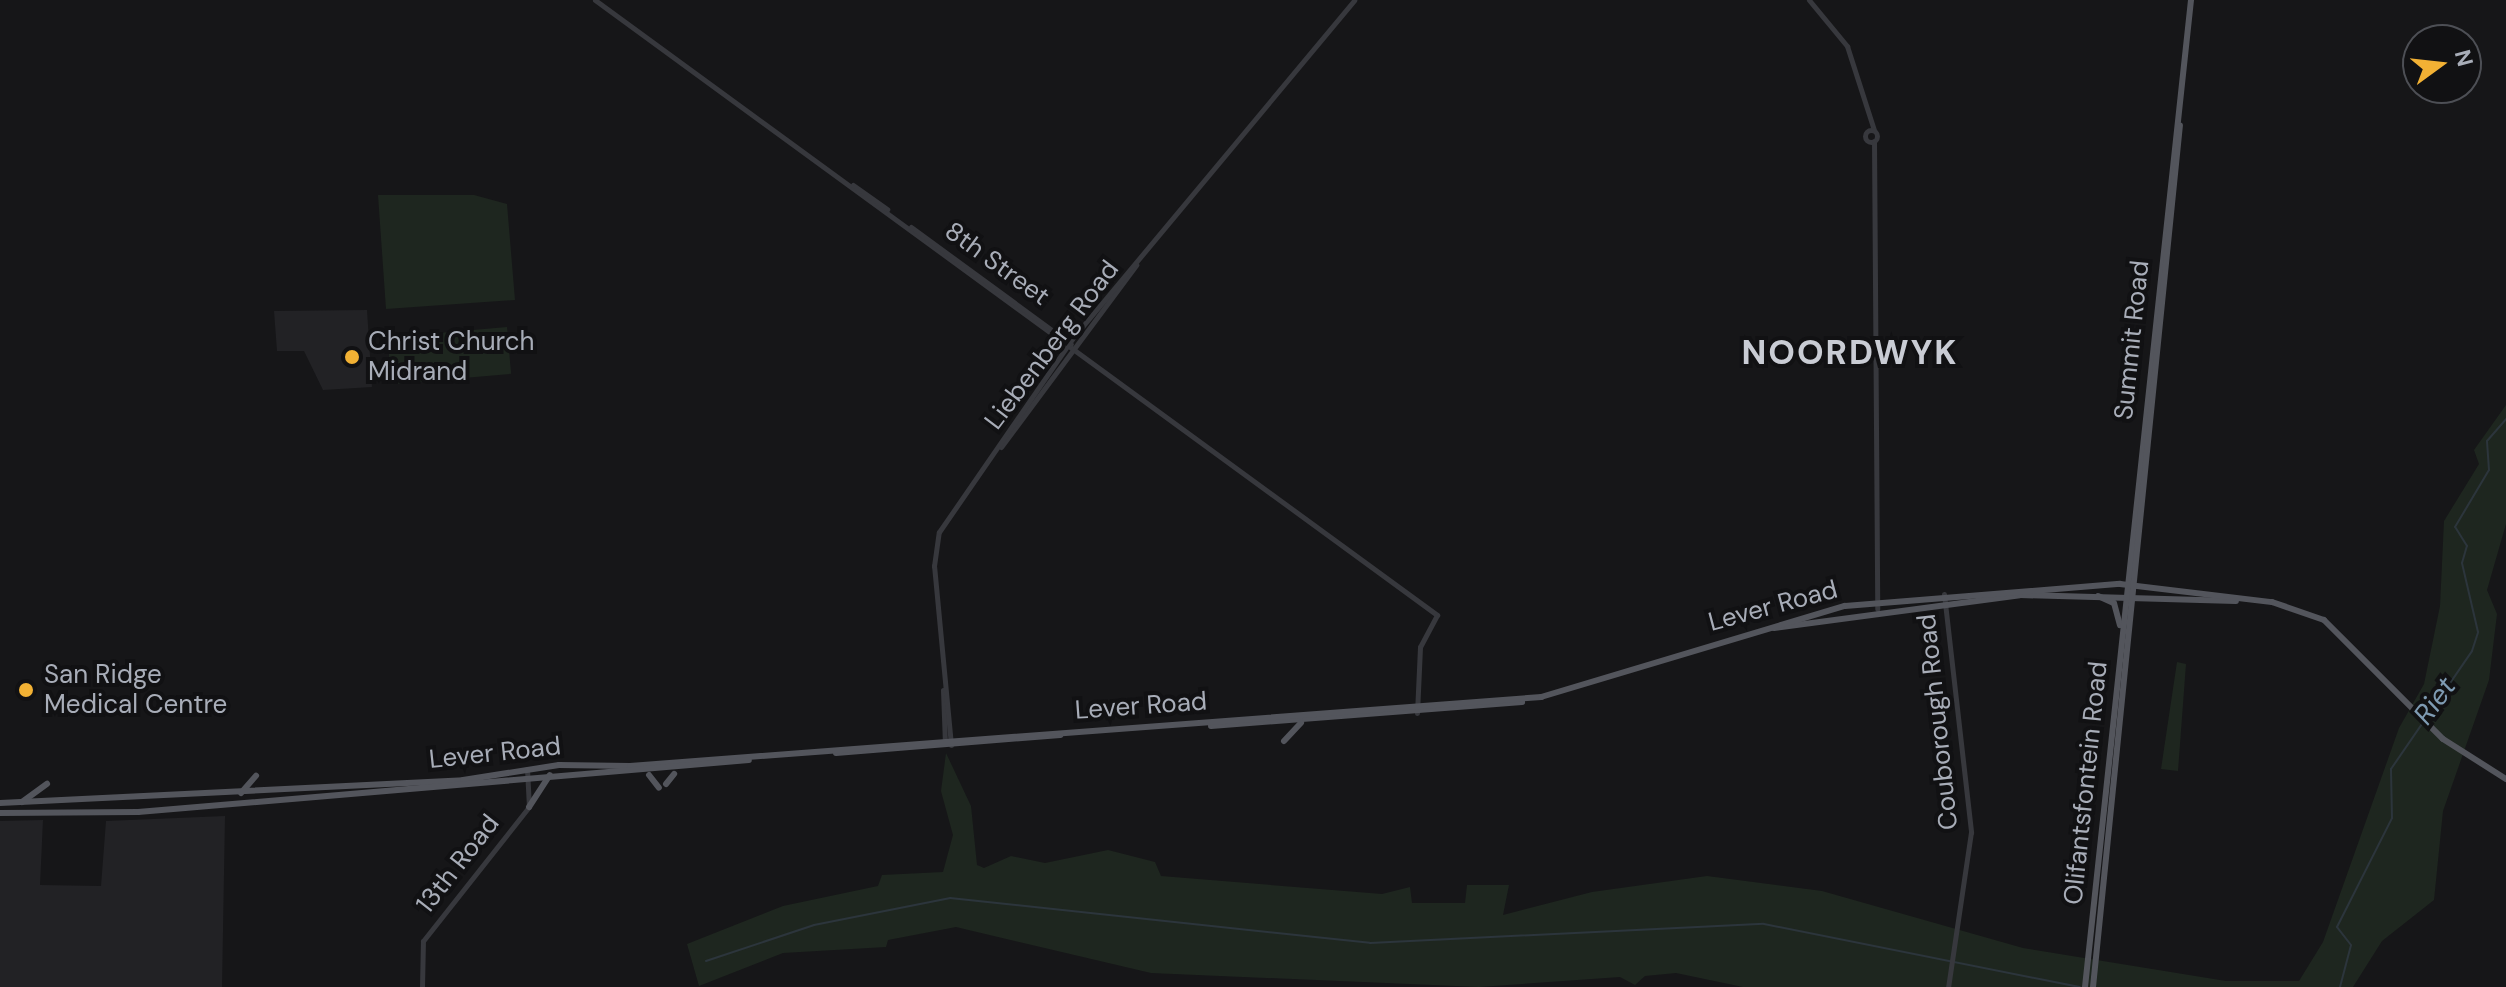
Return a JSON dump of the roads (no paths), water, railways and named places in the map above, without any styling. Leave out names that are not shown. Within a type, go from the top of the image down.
[{"type":"main road","name":"Summit Road","points":[[2127,584],[2191,0]]},
{"type":"main road","name":"Summit Road","points":[[2137,584],[2180,101]]},
{"type":"main road","name":"Lever Road","points":[[0,813],[150,811],[529,778],[553,773],[648,774],[948,742],[1277,723],[1419,710],[1589,687],[1729,637],[1877,605],[1944,594],[2127,584],[2272,602],[2337,628],[2430,727],[2506,779]]},
{"type":"main road","name":"Olifantsfontein Road","points":[[2085,987],[2127,584]]},
{"type":"main road","name":"Olifantsfontein Road","points":[[2093,987],[2137,584]]},
{"type":"main road","name":"Lever Road","points":[[1877,605],[2126,593],[2272,602]]},
{"type":"main road","points":[[2088,594],[2116,605],[2121,636]]},
{"type":"main road","name":"Lever Road","points":[[0,803],[238,795],[527,769],[1419,710]]},
{"type":"main road","points":[[1277,723],[1284,740],[1308,720]]},
{"type":"main road","points":[[666,784],[681,771]]},
{"type":"main road","points":[[529,807],[553,773]]},
{"type":"main road","points":[[648,774],[659,788]]},
{"type":"main road","points":[[238,795],[256,776]]},
{"type":"main road","points":[[15,804],[47,784]]},
{"type":"street","name":"8th Street","points":[[595,0],[1437,615],[1421,641],[1419,710]]},
{"type":"street","name":"Liebenberg Road","points":[[948,742],[935,542],[972,483],[1058,357],[1071,346],[1081,327],[1354,0]]},
{"type":"street","points":[[1809,0],[1847,46],[1869,119],[1872,154],[1877,605]]},
{"type":"street","points":[[1870,130],[1870,141]]},
{"type":"street","name":"Liebenberg Road","points":[[972,483],[1071,346],[1162,228]]},
{"type":"street","points":[[1058,357],[1056,335],[1081,327]]},
{"type":"street","name":"Couborough Road","points":[[1944,594],[1971,832],[1948,987]]},
{"type":"street","name":"13th Road","points":[[422,987],[423,941],[529,807],[527,769]]},
{"type":"waterway","name":"Riet","points":[[2340,987],[2351,945],[2337,927],[2392,818],[2391,769],[2472,651],[2478,632],[2462,563],[2467,546],[2455,527],[2489,470],[2487,441],[2506,419]]},
{"type":"waterway","points":[[706,961],[814,925],[950,898],[1370,943],[1764,924],[2080,987]]},
{"type":"place","name":"Christ Church Midrand","points":[[352,357]]},
{"type":"place","name":"San Ridge Medical Centre","points":[[26,690]]},
{"type":"district","name":"NOORDWYK","points":[[1850,353]]}]
